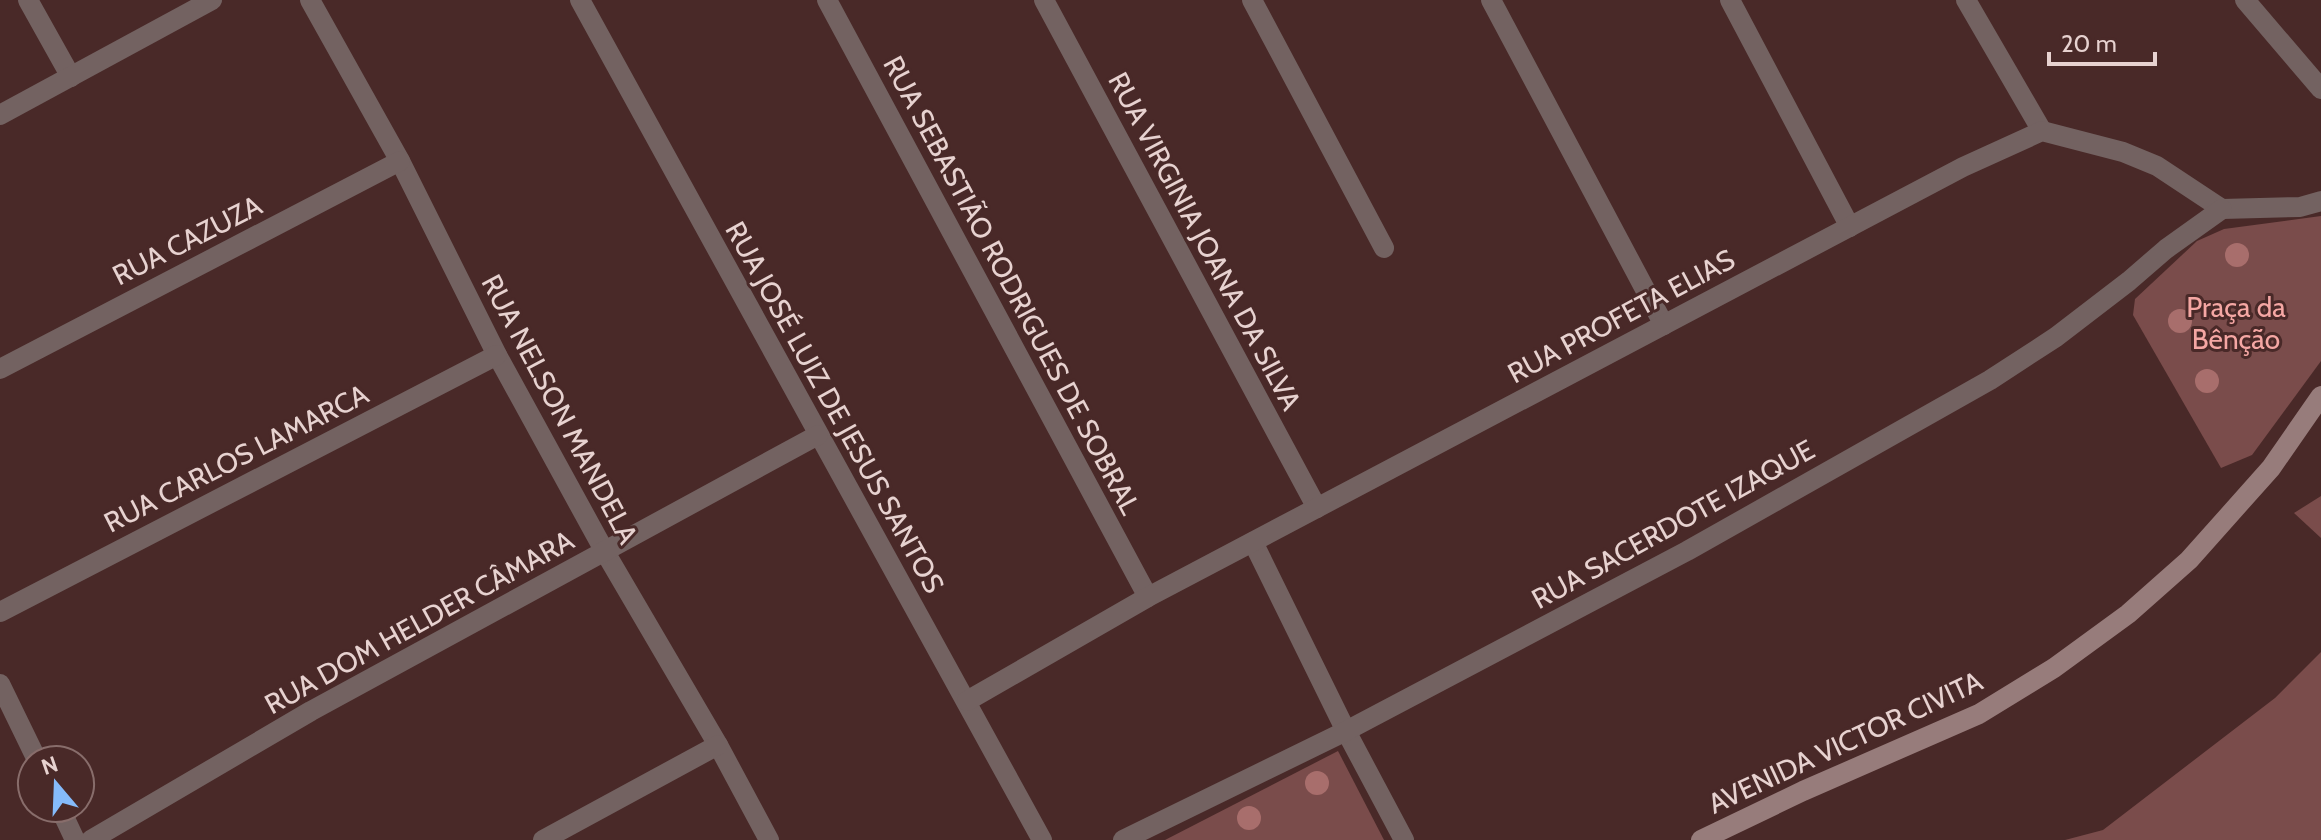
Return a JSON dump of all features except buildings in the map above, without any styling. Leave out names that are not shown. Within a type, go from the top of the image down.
[{"type":"main road","name":"AVENIDA VICTOR CIVITA","points":[[1701,840],[1803,791],[1979,714],[2054,668],[2128,614],[2189,560],[2271,468],[2321,396]]},
{"type":"street","points":[[28,0],[71,77]]},
{"type":"street","points":[[0,115],[212,0]]},
{"type":"street","name":"RUA NELSON MANDELA","points":[[310,0],[400,161],[497,355],[769,840]]},
{"type":"street","name":"RUA JOSÉ LUIZ DE JESUS SANTOS","points":[[580,0],[1042,840]]},
{"type":"street","name":"RUA SEBASTIÃO RODRIGUES DE SOBRAL","points":[[827,0],[1148,597]]},
{"type":"street","name":"RUA VIRGINIA JOANA DA SILVA","points":[[1044,0],[1317,508]]},
{"type":"street","points":[[1252,0],[1384,248]]},
{"type":"street","points":[[1491,0],[1664,325]]},
{"type":"street","points":[[1730,0],[1850,227]]},
{"type":"street","points":[[1966,0],[2042,131],[2146,161],[2222,209],[2300,207],[2321,201]]},
{"type":"street","points":[[2245,0],[2321,89]]},
{"type":"street","name":"RUA PROFETA ELIAS","points":[[967,701],[1148,597],[1963,167],[2042,131]]},
{"type":"street","name":"RUA CAZUZA","points":[[0,369],[400,161]]},
{"type":"street","name":"RUA SACERDOTE IZAQUE","points":[[1123,840],[1346,731],[1687,551],[1990,380],[2056,337],[2166,249],[2222,209]]},
{"type":"street","name":"RUA CARLOS LAMARCA","points":[[0,612],[497,355]]},
{"type":"street","name":"RUA DOM HELDER CÂMARA","points":[[91,840],[311,711],[818,435]]},
{"type":"street","points":[[1253,542],[1346,731],[1404,840]]},
{"type":"street","points":[[0,684],[29,744]]},
{"type":"street","points":[[543,840],[718,745]]},
{"type":"green space","name":"Praça da Bênção","points":[[2321,216],[2321,361],[2252,455],[2221,468],[2133,315],[2135,299],[2197,241],[2224,229]]},
{"type":"green space","points":[[2321,496],[2321,538],[2294,513]]},
{"type":"green space","points":[[2321,652],[2321,840],[2065,840],[2103,830],[2275,698]]},
{"type":"green space","points":[[1338,751],[1384,840],[1165,840]]}]
